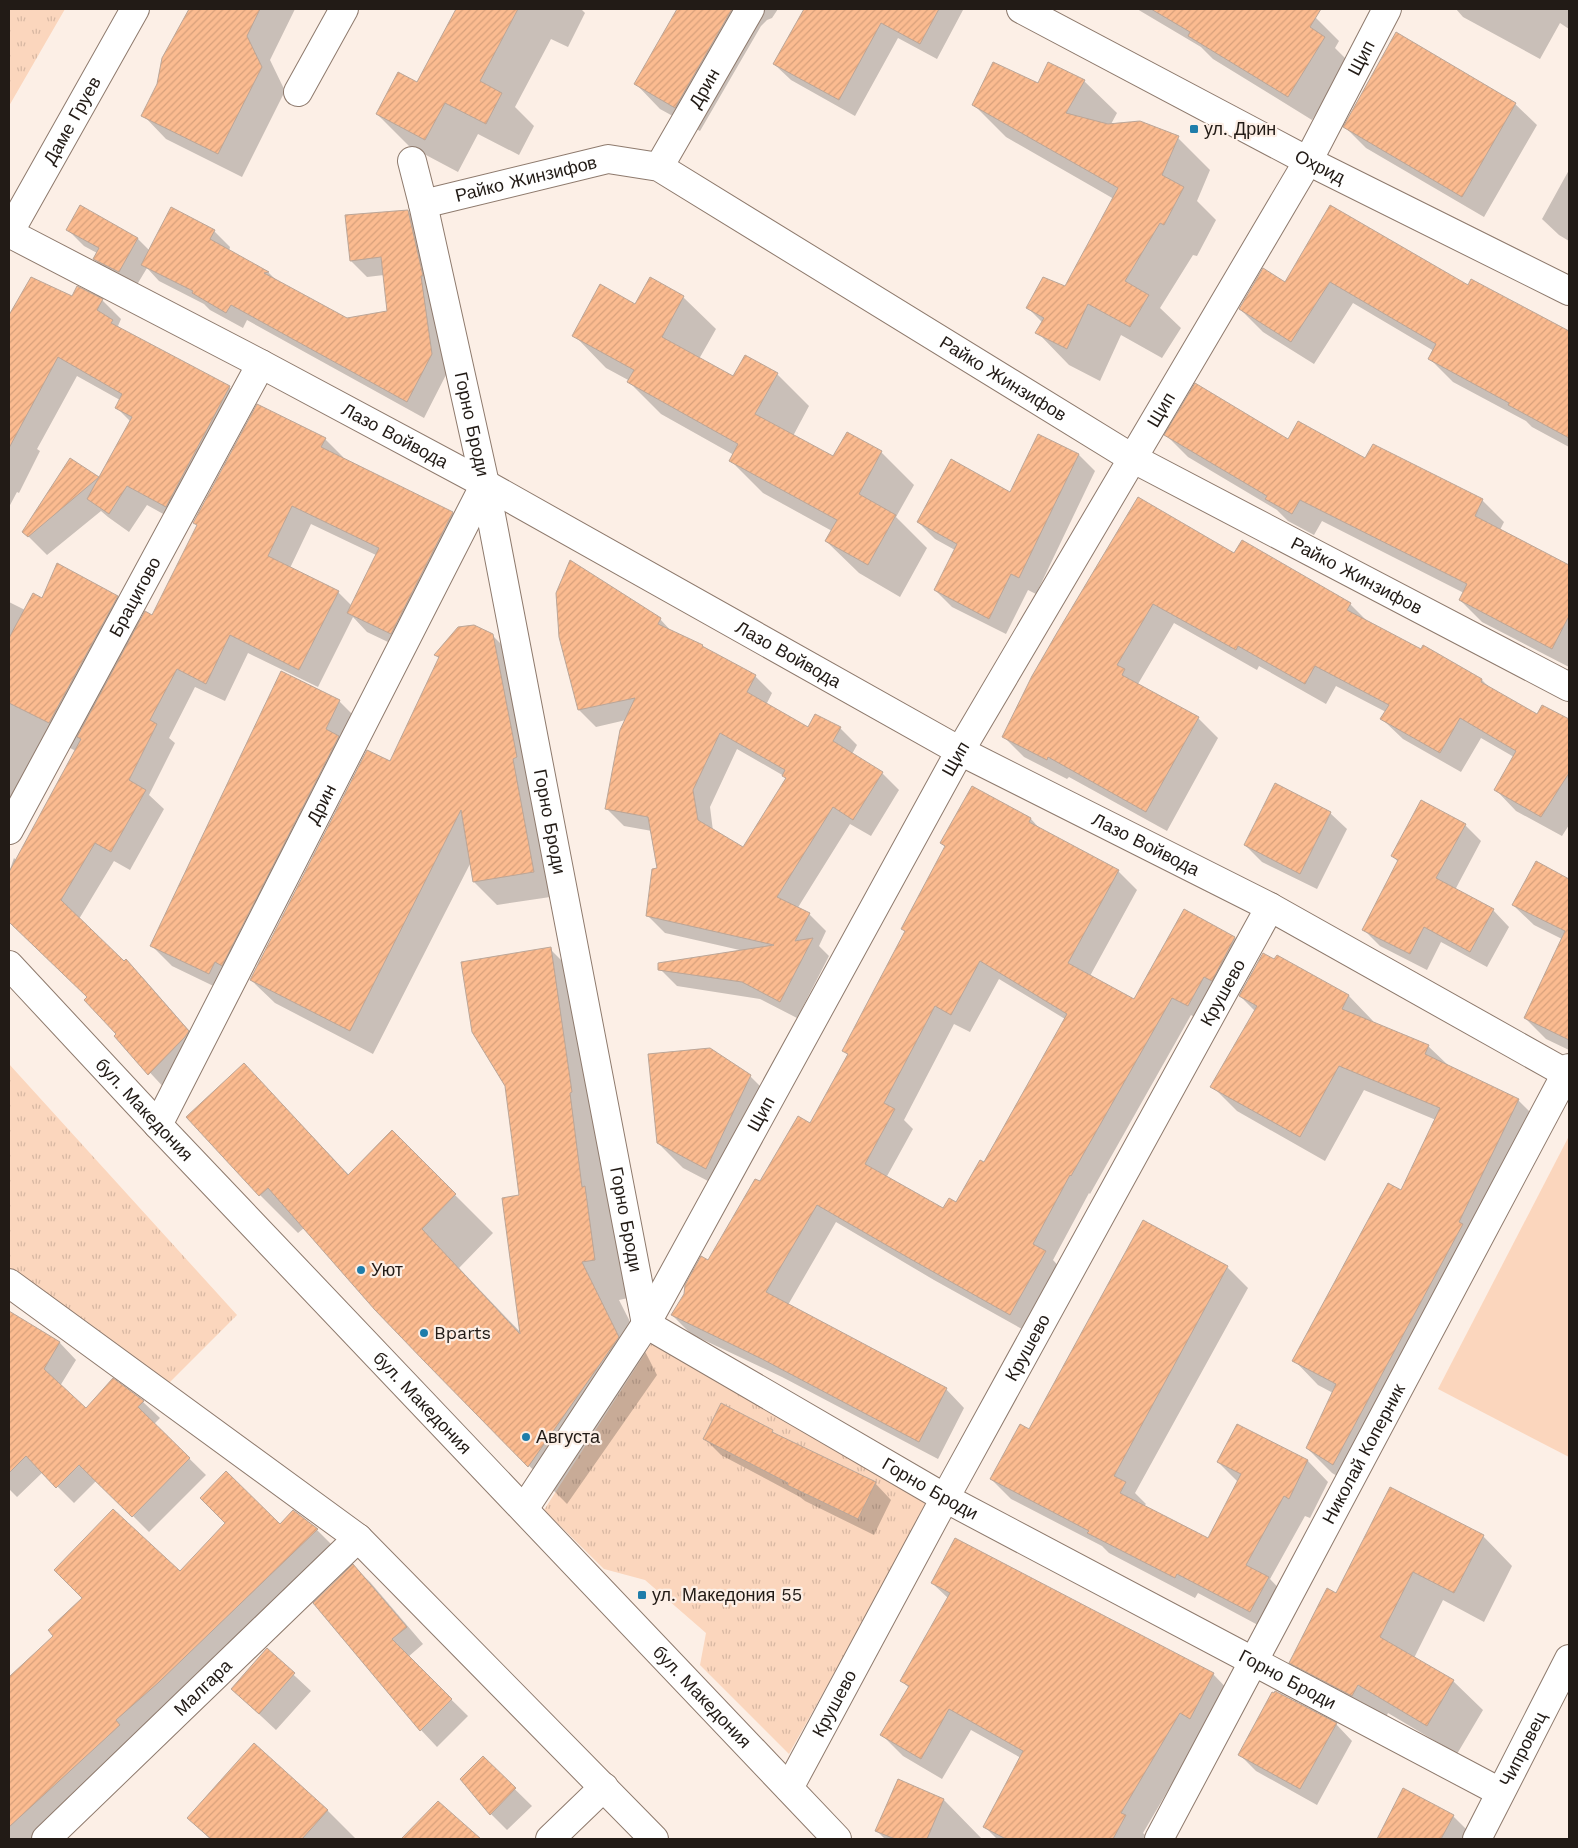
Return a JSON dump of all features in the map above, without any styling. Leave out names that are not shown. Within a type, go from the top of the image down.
[{"type":"street","name":"Даме Груев","points":[[9,233],[135,9]]},
{"type":"street","points":[[298,92],[344,9]]},
{"type":"street","name":"Дрин","points":[[659,166],[750,9]]},
{"type":"street","name":"Охрид","points":[[1020,9],[1308,161],[1569,291]]},
{"type":"street","name":"Щип","points":[[524,1509],[646,1324],[960,751],[1308,161],[1387,9]]},
{"type":"street","name":"Райко Жинзифов","points":[[423,204],[608,159],[659,166],[1132,458],[1569,687]]},
{"type":"street","name":"Горно Броди","points":[[412,161],[485,484],[646,1324],[945,1498],[1500,1792]]},
{"type":"street","name":"Лазо Войвода","points":[[9,233],[485,484],[960,751],[1270,907],[1568,1072]]},
{"type":"street","name":"Брацигово","points":[[9,830],[260,364]]},
{"type":"street","name":"Дрин","points":[[158,1124],[485,484]]},
{"type":"street","name":"Крушево","points":[[789,1788],[945,1498],[1270,907]]},
{"type":"street","name":"бул. Македония","points":[[9,965],[838,1839]]},
{"type":"street","name":"Николай Коперник","points":[[1159,1839],[1568,1072]]},
{"type":"street","points":[[9,1283],[358,1538],[654,1839]]},
{"type":"street","name":"Малгара","points":[[46,1839],[358,1538]]},
{"type":"street","name":"Чипровец","points":[[1477,1839],[1569,1659]]},
{"type":"street","points":[[550,1839],[604,1787]]},
{"type":"green space","points":[[9,9],[65,9],[9,106]]},
{"type":"green space","points":[[9,1064],[237,1315],[168,1384],[86,1321],[9,1280]]},
{"type":"green space","points":[[1569,1136],[1569,1457],[1438,1389]]},
{"type":"green space","points":[[653,1341],[929,1503],[789,1754],[700,1665],[706,1633],[645,1580],[604,1569],[544,1510]]},
{"type":"building","points":[[189,9],[260,9],[247,36],[262,67],[218,154],[141,116],[157,84],[162,58]]},
{"type":"building","points":[[456,9],[518,9],[480,81],[502,93],[486,124],[445,103],[425,140],[376,114],[398,72],[417,82]]},
{"type":"building","points":[[677,9],[732,9],[675,108],[634,84]]},
{"type":"building","points":[[804,9],[939,9],[920,44],[881,23],[839,100],[773,64]]},
{"type":"building","points":[[1151,9],[1321,9],[1310,27],[1325,37],[1288,97],[1188,36],[1190,32]]},
{"type":"building","points":[[1396,32],[1516,103],[1462,197],[1343,127]]},
{"type":"building","points":[[993,62],[1038,83],[1048,62],[1085,80],[1066,113],[1108,124],[1140,121],[1179,136],[1162,175],[1184,187],[1164,225],[1160,223],[1125,281],[1149,295],[1130,327],[1088,304],[1067,349],[1035,333],[1044,318],[1026,308],[1043,277],[1065,286],[1118,188],[972,105]]},
{"type":"building","points":[[80,205],[138,238],[119,272],[93,259],[99,248],[66,230]]},
{"type":"building","points":[[1330,205],[1468,285],[1471,279],[1569,331],[1569,438],[1428,359],[1436,344],[1330,282],[1291,342],[1239,309],[1263,268],[1285,282]]},
{"type":"building","points":[[171,207],[215,230],[210,239],[269,272],[264,273],[347,318],[387,311],[381,257],[350,261],[345,215],[408,210],[423,276],[421,276],[432,354],[407,402],[231,305],[226,313],[192,293],[193,291],[141,265]]},
{"type":"building","points":[[31,277],[72,296],[77,286],[103,299],[97,310],[113,320],[111,323],[230,386],[166,507],[127,486],[109,514],[87,499],[132,417],[115,408],[122,394],[58,357],[9,448],[9,315]]},
{"type":"building","points":[[650,277],[684,296],[662,337],[733,376],[745,355],[778,373],[755,414],[833,456],[847,432],[882,451],[859,494],[896,515],[868,565],[825,541],[837,520],[729,461],[738,444],[627,382],[634,370],[572,336],[600,284],[635,304]]},
{"type":"building","points":[[1195,383],[1288,439],[1298,421],[1365,458],[1373,444],[1483,499],[1475,516],[1569,565],[1569,616],[1552,649],[1459,600],[1467,584],[1300,500],[1292,514],[1265,499],[1267,496],[1164,435]]},
{"type":"building","points":[[257,404],[326,438],[321,447],[453,512],[391,634],[347,613],[379,548],[292,506],[268,556],[339,591],[299,670],[230,635],[206,684],[177,669],[150,720],[157,724],[129,780],[146,790],[111,852],[95,843],[61,900],[124,961],[126,959],[189,1031],[148,1075],[114,1036],[116,1034],[84,1000],[87,997],[9,922],[9,872],[81,739],[77,737],[145,611],[152,615],[197,525],[193,523]]},
{"type":"building","points":[[1038,434],[1079,454],[1019,578],[1011,574],[989,619],[934,590],[957,544],[917,522],[951,459],[1010,492]]},
{"type":"building","points":[[70,458],[99,477],[28,537],[22,532]]},
{"type":"building","points":[[1138,497],[1234,553],[1242,540],[1351,603],[1347,610],[1421,649],[1423,645],[1482,679],[1481,682],[1537,714],[1542,705],[1569,719],[1569,773],[1541,817],[1494,790],[1516,751],[1460,718],[1440,753],[1380,719],[1389,705],[1315,666],[1305,684],[1238,646],[1236,650],[1153,604],[1117,665],[1125,669],[1122,675],[1199,717],[1146,812],[1048,757],[1047,760],[1002,737],[1032,676]]},
{"type":"building","points":[[570,560],[661,618],[658,624],[703,645],[756,675],[747,692],[808,727],[815,714],[841,727],[833,741],[883,772],[853,820],[833,807],[777,897],[810,913],[795,941],[813,938],[780,1002],[742,982],[658,970],[658,963],[774,945],[646,916],[652,869],[657,868],[648,817],[605,809],[620,730],[635,698],[578,710],[559,637],[556,593]],"holes":[[[720,733],[785,770],[782,776],[786,778],[743,847],[698,820],[693,790]]]},
{"type":"building","points":[[57,563],[118,596],[49,723],[9,703],[9,638],[33,593],[42,598]]},
{"type":"building","points":[[474,625],[493,634],[517,757],[513,759],[534,872],[473,882],[461,810],[350,1031],[250,980],[367,750],[390,761],[439,657],[434,655],[458,627]]},
{"type":"building","points":[[281,671],[340,700],[326,729],[339,736],[222,966],[215,962],[209,974],[150,946]]},
{"type":"building","points":[[1275,783],[1331,812],[1300,874],[1244,845]]},
{"type":"building","points":[[972,786],[1031,818],[1029,822],[1119,870],[1068,963],[1134,999],[1184,909],[1235,937],[1212,981],[1204,977],[1188,1006],[1172,998],[1070,1175],[1033,1244],[1046,1251],[1010,1315],[817,1205],[766,1292],[947,1388],[919,1442],[762,1359],[671,1315],[684,1294],[685,1285],[701,1256],[708,1260],[755,1179],[760,1181],[798,1116],[810,1123],[848,1054],[842,1051],[905,931],[901,929],[945,846],[940,843]],"holes":[[[980,961],[1067,1014],[984,1162],[980,1160],[956,1202],[949,1198],[943,1208],[865,1164],[895,1109],[884,1103],[935,1006],[951,1015]]]},
{"type":"building","points":[[1421,800],[1466,824],[1436,878],[1494,909],[1470,952],[1424,927],[1410,954],[1362,930],[1398,860],[1391,856]]},
{"type":"building","points":[[1536,861],[1569,879],[1569,1040],[1524,1018],[1565,931],[1512,905]]},
{"type":"building","points":[[551,947],[572,1092],[570,1093],[582,1187],[585,1186],[595,1260],[582,1262],[619,1337],[528,1467],[375,1310],[268,1188],[259,1196],[186,1117],[244,1063],[348,1175],[392,1130],[456,1194],[422,1229],[520,1334],[502,1198],[519,1195],[505,1086],[472,1032],[461,962]]},
{"type":"building","points":[[1263,953],[1274,959],[1277,955],[1349,995],[1342,1009],[1429,1045],[1425,1054],[1519,1099],[1459,1222],[1463,1224],[1333,1465],[1306,1448],[1336,1384],[1292,1361],[1388,1183],[1401,1190],[1440,1108],[1339,1066],[1300,1137],[1210,1087],[1257,1006],[1239,996]]},
{"type":"building","points":[[710,1048],[751,1075],[706,1169],[657,1143],[648,1054]]},
{"type":"building","points":[[1143,1220],[1228,1266],[1114,1476],[1126,1482],[1120,1493],[1208,1538],[1241,1474],[1217,1462],[1237,1424],[1308,1460],[1289,1499],[1284,1496],[1246,1565],[1269,1577],[1250,1612],[1177,1574],[1175,1578],[1087,1533],[1089,1531],[990,1479],[1020,1424],[1029,1429]]},
{"type":"building","points":[[9,1311],[60,1342],[44,1369],[86,1408],[113,1378],[144,1401],[138,1407],[190,1458],[132,1517],[79,1465],[56,1488],[26,1456],[9,1473]]},
{"type":"building","points":[[721,1403],[773,1430],[772,1432],[876,1482],[858,1519],[787,1485],[788,1483],[703,1439]]},
{"type":"building","points":[[226,1471],[280,1524],[293,1510],[318,1529],[159,1682],[116,1720],[120,1725],[9,1827],[9,1677],[53,1636],[48,1630],[82,1598],[54,1570],[113,1509],[180,1571],[225,1523],[200,1498]]},
{"type":"building","points":[[1390,1487],[1484,1535],[1454,1593],[1413,1572],[1380,1637],[1454,1680],[1427,1726],[1358,1685],[1352,1696],[1289,1663],[1327,1588],[1336,1593]]},
{"type":"building","points":[[955,1538],[1214,1673],[1190,1719],[1180,1713],[1121,1813],[1126,1815],[1113,1839],[1006,1839],[983,1827],[1023,1751],[949,1709],[921,1759],[880,1735],[909,1686],[900,1681],[950,1593],[931,1583]]},
{"type":"building","points":[[353,1564],[407,1627],[392,1639],[452,1699],[420,1731],[313,1603]]},
{"type":"building","points":[[267,1648],[295,1673],[259,1714],[231,1689]]},
{"type":"building","points":[[1275,1691],[1337,1723],[1300,1789],[1238,1755],[1272,1692],[1274,1693]]},
{"type":"building","points":[[254,1743],[328,1810],[302,1839],[211,1839],[187,1818]]},
{"type":"building","points":[[483,1756],[516,1788],[490,1815],[460,1779]]},
{"type":"building","points":[[898,1779],[944,1799],[927,1839],[895,1839],[875,1831]]},
{"type":"building","points":[[1403,1788],[1454,1815],[1441,1839],[1377,1839]]},
{"type":"building","points":[[438,1801],[481,1839],[401,1839]]},
{"type":"place","name":"ул. Дрин","points":[[1194,129]]},
{"type":"place","name":"Уют","points":[[361,1270]]},
{"type":"place","name":"Bparts","points":[[424,1333]]},
{"type":"place","name":"Августа","points":[[526,1437]]},
{"type":"place","name":"ул. Македония 55","points":[[642,1595]]}]
